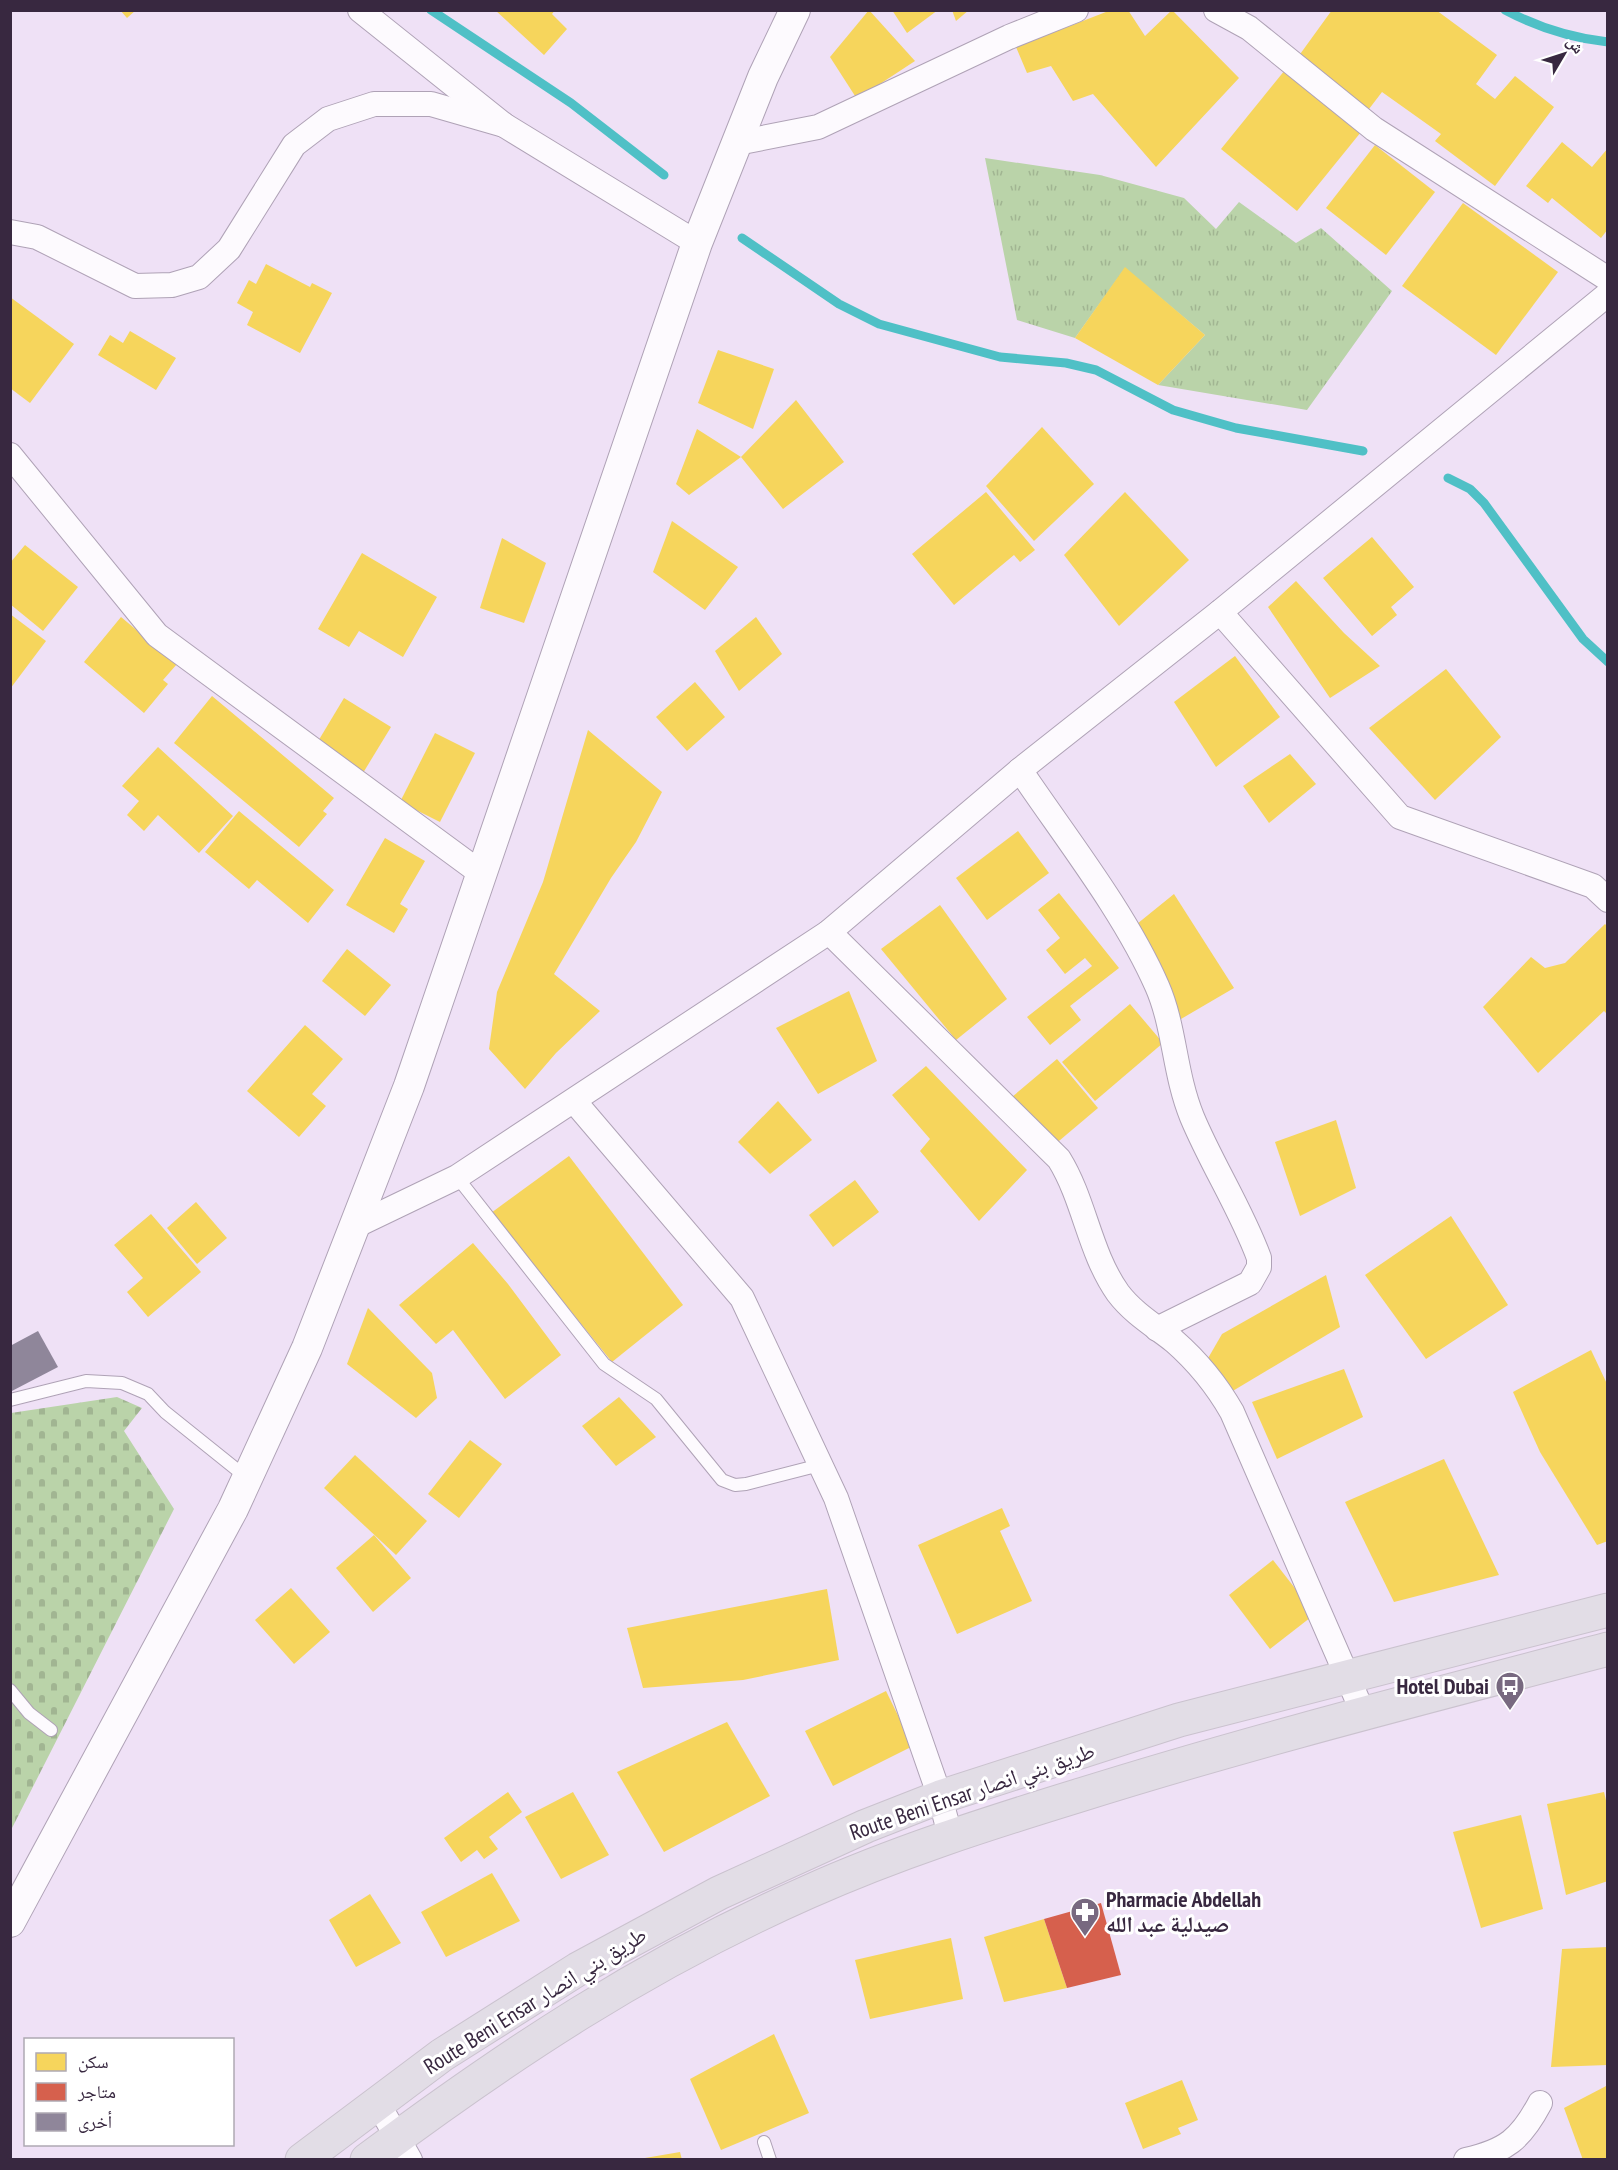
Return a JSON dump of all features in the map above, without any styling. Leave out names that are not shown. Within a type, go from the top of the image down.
[{"type":"highway","name":"Route Beni Ensar طريق بني انصار","points":[[302,2160],[377,2102],[509,2011],[648,1930],[792,1858],[940,1797],[1179,1720],[1608,1610]]},
{"type":"highway","name":"Route Beni Ensar طريق بني انصار","points":[[367,2160],[404,2148],[528,2043],[665,1962],[808,1892],[950,1836],[1176,1765],[1608,1649]]},
{"type":"street","points":[[360,10],[504,125],[698,243]]},
{"type":"street","points":[[10,1922],[247,1478],[307,1348],[409,1086],[698,243],[764,77],[795,10]]},
{"type":"street","points":[[737,143],[818,127],[1009,38],[1076,10]]},
{"type":"street","points":[[1216,10],[1249,28],[1374,129],[1608,279]]},
{"type":"street","points":[[10,231],[37,237],[135,286],[172,285],[199,277],[230,249],[294,145],[328,119],[374,104],[431,104],[504,125]]},
{"type":"street","points":[[353,1227],[458,1177],[829,932],[1020,770],[1220,612],[1608,294]]},
{"type":"street","points":[[10,455],[157,635],[482,874]]},
{"type":"street","points":[[1220,612],[1400,817],[1593,886],[1608,900]]},
{"type":"street","points":[[1020,770],[1121,921],[1156,985],[1170,1030],[1172,1052],[1184,1096],[1258,1258],[1259,1267],[1250,1283],[1157,1329]]},
{"type":"street","points":[[829,932],[1059,1159],[1071,1179],[1105,1274],[1120,1295],[1205,1372],[1232,1412],[1364,1715]]},
{"type":"street","points":[[574,1101],[742,1298],[836,1498],[940,1797],[950,1836]]},
{"type":"street","points":[[377,2102],[404,2148]]},
{"type":"street","points":[[1466,2160],[1490,2154],[1511,2143],[1527,2126],[1540,2103]]},
{"type":"lane","points":[[458,1177],[604,1364],[656,1399],[722,1480],[735,1485],[746,1484],[820,1465]]},
{"type":"lane","points":[[10,1400],[86,1381],[122,1383],[148,1394],[165,1412],[247,1478]]},
{"type":"lane","points":[[10,1690],[29,1713],[51,1730]]},
{"type":"lane","points":[[764,2142],[770,2160]]},
{"type":"green space","points":[[985,158],[1100,175],[1184,198],[1216,229],[1239,202],[1296,243],[1321,228],[1392,291],[1307,410],[1158,385],[1205,335],[1125,268],[1075,338],[1017,320]]},
{"type":"green space","points":[[117,1397],[142,1408],[124,1431],[174,1509],[11,1830],[11,1413]]},
{"type":"building: سكن","points":[[120,10],[136,10],[127,18]]},
{"type":"building: سكن","points":[[495,10],[555,10],[552,14],[567,29],[544,55]]},
{"type":"building: سكن","points":[[869,10],[915,61],[857,99],[830,57]]},
{"type":"building: سكن","points":[[892,10],[938,10],[907,33]]},
{"type":"building: سكن","points":[[952,10],[969,10],[956,21]]},
{"type":"building: سكن","points":[[1111,10],[1128,10],[1145,36],[1172,10],[1239,78],[1156,167],[1093,94],[1073,101],[1051,66],[1027,73],[1016,47]]},
{"type":"building: سكن","points":[[1332,10],[1436,10],[1497,55],[1476,84],[1495,99],[1515,76],[1554,107],[1495,186],[1435,141],[1441,134],[1382,92],[1369,109],[1298,57]]},
{"type":"building: سكن","points":[[1285,70],[1361,132],[1297,211],[1221,149]]},
{"type":"building: سكن","points":[[1562,142],[1592,167],[1608,148],[1608,229],[1601,238],[1552,198],[1548,203],[1526,186]]},
{"type":"building: سكن","points":[[1375,145],[1435,192],[1386,255],[1326,208]]},
{"type":"building: سكن","points":[[1463,203],[1558,272],[1496,355],[1402,286]]},
{"type":"building: سكن","points":[[266,264],[310,287],[312,283],[332,293],[300,353],[247,325],[253,312],[237,303],[249,280],[256,284]]},
{"type":"building: سكن","points":[[1125,267],[1205,335],[1158,385],[1075,338]]},
{"type":"building: سكن","points":[[10,297],[74,344],[30,403],[10,388]]},
{"type":"building: سكن","points":[[130,331],[176,358],[156,390],[98,355],[110,335],[123,343]]},
{"type":"building: سكن","points":[[718,350],[774,369],[753,429],[698,403]]},
{"type":"building: سكن","points":[[796,400],[844,462],[783,509],[741,457]]},
{"type":"building: سكن","points":[[1042,427],[1094,484],[1034,541],[986,486]]},
{"type":"building: سكن","points":[[697,429],[741,457],[689,495],[676,484]]},
{"type":"building: سكن","points":[[986,492],[1035,550],[1020,562],[1014,555],[954,605],[912,554]]},
{"type":"building: سكن","points":[[1125,492],[1189,560],[1119,626],[1064,555]]},
{"type":"building: سكن","points":[[672,521],[738,567],[705,610],[653,572]]},
{"type":"building: سكن","points":[[1372,537],[1414,587],[1391,607],[1397,615],[1372,636],[1323,578]]},
{"type":"building: سكن","points":[[502,538],[546,563],[524,623],[480,608]]},
{"type":"building: سكن","points":[[25,545],[78,587],[43,631],[10,604],[10,563]]},
{"type":"building: سكن","points":[[362,553],[437,597],[403,657],[359,631],[349,647],[318,629]]},
{"type":"building: سكن","points":[[1296,581],[1344,633],[1380,666],[1330,698],[1268,607]]},
{"type":"building: سكن","points":[[10,614],[46,641],[10,689]]},
{"type":"building: سكن","points":[[121,617],[177,664],[163,680],[168,684],[144,713],[84,662]]},
{"type":"building: سكن","points":[[756,617],[782,654],[739,691],[715,651]]},
{"type":"building: سكن","points":[[1235,656],[1280,717],[1216,767],[1174,702]]},
{"type":"building: سكن","points":[[1446,669],[1501,737],[1435,800],[1369,728]]},
{"type":"building: سكن","points":[[695,682],[725,717],[687,751],[656,717]]},
{"type":"building: سكن","points":[[212,696],[334,798],[323,811],[327,814],[299,847],[174,743]]},
{"type":"building: سكن","points":[[344,698],[391,727],[363,773],[317,743]]},
{"type":"building: سكن","points":[[588,730],[662,792],[636,842],[611,878],[554,974],[600,1011],[556,1053],[525,1089],[489,1049],[497,992],[543,882]]},
{"type":"building: سكن","points":[[435,733],[475,753],[440,822],[400,802]]},
{"type":"building: سكن","points":[[158,747],[233,816],[199,853],[158,815],[144,831],[127,815],[139,801],[122,786]]},
{"type":"building: سكن","points":[[1290,754],[1316,784],[1269,823],[1243,786]]},
{"type":"building: سكن","points":[[239,811],[334,890],[308,923],[257,880],[249,889],[205,852]]},
{"type":"building: سكن","points":[[1018,831],[1049,873],[987,920],[956,878]]},
{"type":"building: سكن","points":[[385,838],[425,861],[400,904],[408,909],[394,933],[346,905]]},
{"type":"building: سكن","points":[[1059,893],[1119,968],[1070,1006],[1081,1020],[1050,1045],[1027,1017],[1092,966],[1085,958],[1065,974],[1046,950],[1060,938],[1038,910]]},
{"type":"building: سكن","points":[[1174,894],[1234,988],[1181,1019],[1132,928]]},
{"type":"building: سكن","points":[[940,905],[1007,999],[956,1040],[881,949]]},
{"type":"building: سكن","points":[[1605,924],[1608,927],[1608,1015],[1604,1011],[1538,1073],[1483,1007],[1531,957],[1545,968],[1565,963]]},
{"type":"building: سكن","points":[[347,949],[391,985],[365,1016],[322,981]]},
{"type":"building: سكن","points":[[849,991],[877,1061],[818,1094],[776,1028]]},
{"type":"building: سكن","points":[[1130,1004],[1163,1043],[1095,1101],[1062,1062]]},
{"type":"building: سكن","points":[[305,1025],[343,1059],[312,1094],[326,1106],[299,1137],[247,1091]]},
{"type":"building: سكن","points":[[1057,1059],[1098,1108],[1053,1146],[1012,1097]]},
{"type":"building: سكن","points":[[926,1066],[1027,1170],[979,1221],[920,1151],[930,1139],[892,1095]]},
{"type":"building: سكن","points":[[778,1101],[812,1140],[770,1174],[738,1142]]},
{"type":"building: سكن","points":[[1336,1120],[1356,1188],[1300,1216],[1275,1142]]},
{"type":"building: سكن","points":[[569,1156],[683,1305],[612,1362],[491,1213]]},
{"type":"building: سكن","points":[[855,1180],[879,1212],[833,1247],[809,1215]]},
{"type":"building: سكن","points":[[196,1202],[227,1238],[197,1264],[167,1228]]},
{"type":"building: سكن","points":[[151,1214],[201,1272],[148,1317],[127,1292],[143,1278],[114,1245]]},
{"type":"building: سكن","points":[[1451,1216],[1508,1305],[1426,1359],[1365,1275]]},
{"type":"building: سكن","points":[[473,1243],[508,1284],[561,1355],[505,1399],[453,1330],[436,1344],[399,1305]]},
{"type":"building: سكن","points":[[1326,1275],[1340,1327],[1226,1395],[1207,1360],[1222,1334]]},
{"type":"building: سكن","points":[[368,1308],[432,1373],[437,1398],[416,1418],[347,1364]]},
{"type":"building: سكن","points":[[1591,1350],[1608,1386],[1608,1541],[1597,1545],[1540,1452],[1513,1392]]},
{"type":"building: سكن","points":[[1344,1369],[1363,1417],[1277,1459],[1252,1402]]},
{"type":"building: سكن","points":[[619,1397],[656,1437],[616,1466],[582,1426]]},
{"type":"building: سكن","points":[[470,1440],[502,1464],[459,1518],[428,1494]]},
{"type":"building: سكن","points":[[355,1455],[427,1521],[396,1555],[324,1488]]},
{"type":"building: سكن","points":[[1444,1459],[1499,1575],[1394,1602],[1345,1502]]},
{"type":"building: سكن","points":[[1002,1508],[1010,1526],[1000,1531],[1032,1601],[957,1634],[918,1545]]},
{"type":"building: سكن","points":[[374,1535],[411,1578],[373,1612],[336,1568]]},
{"type":"building: سكن","points":[[1273,1560],[1315,1614],[1270,1649],[1229,1595]]},
{"type":"building: سكن","points":[[291,1588],[330,1632],[294,1664],[255,1620]]},
{"type":"building: سكن","points":[[827,1589],[839,1660],[743,1680],[643,1688],[627,1628]]},
{"type":"building: سكن","points":[[886,1691],[913,1746],[833,1786],[805,1731]]},
{"type":"building: سكن","points":[[727,1722],[770,1796],[664,1852],[617,1772]]},
{"type":"building: سكن","points":[[508,1792],[522,1812],[489,1837],[498,1849],[484,1859],[477,1850],[461,1862],[444,1838]]},
{"type":"building: سكن","points":[[573,1792],[609,1855],[561,1879],[525,1817]]},
{"type":"building: سكن","points":[[1604,1792],[1608,1809],[1608,1881],[1566,1895],[1547,1804]]},
{"type":"building: سكن","points":[[1521,1815],[1543,1909],[1481,1928],[1453,1832]]},
{"type":"building: سكن","points":[[492,1873],[520,1921],[446,1957],[421,1912]]},
{"type":"building: سكن","points":[[370,1894],[401,1943],[356,1967],[329,1920]]},
{"type":"building: سكن","points":[[1044,1919],[1067,1988],[1004,2002],[984,1937]]},
{"type":"building: سكن","points":[[951,1938],[963,1999],[870,2019],[855,1960]]},
{"type":"building: سكن","points":[[1608,1947],[1608,2065],[1551,2067],[1562,1949]]},
{"type":"building: سكن","points":[[774,2034],[809,2113],[721,2150],[690,2079]]},
{"type":"building: سكن","points":[[1182,2080],[1198,2120],[1178,2128],[1181,2134],[1143,2149],[1125,2103]]},
{"type":"building: سكن","points":[[1608,2085],[1608,2160],[1583,2160],[1564,2108]]},
{"type":"building: سكن","points":[[680,2152],[682,2160],[645,2160],[645,2158]]},
{"type":"building: متاجر","points":[[1101,1903],[1121,1975],[1067,1988],[1044,1919]]},
{"type":"building: أخرى","points":[[38,1331],[58,1367],[10,1392],[10,1346]]},
{"type":"waterway","points":[[431,10],[571,103],[664,175]]},
{"type":"waterway","points":[[1505,10],[1555,31],[1608,42]]},
{"type":"waterway","points":[[742,238],[839,304],[879,324],[1000,357],[1066,363],[1096,370],[1173,410],[1236,428],[1363,451]]},
{"type":"waterway","points":[[1448,478],[1470,489],[1484,503],[1583,639],[1608,662]]},
{"type":"place","name":"Hotel Dubai","points":[[1510,1712]]},
{"type":"place","name":"Pharmacie Abdellah صيدلية عبد الله","points":[[1085,1938]]}]
